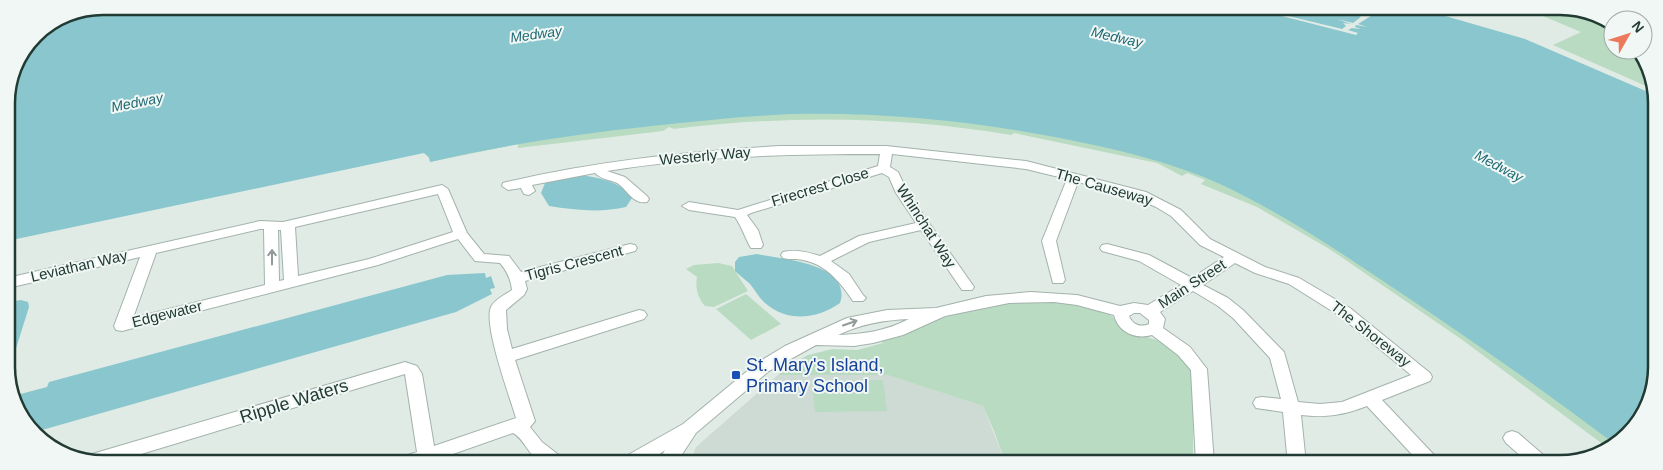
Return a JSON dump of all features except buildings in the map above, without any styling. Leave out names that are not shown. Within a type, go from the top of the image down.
[{"type":"street","name":"Westerly Way","points":[[508,186],[527,187],[598,168],[715,154],[822,149],[886,150]]},
{"type":"street","name":"The Causeway","points":[[886,150],[1026,165],[1141,195],[1176,213],[1205,242],[1234,257]]},
{"type":"street","name":"Firecrest Close","points":[[740,214],[746,210],[884,168],[886,150]]},
{"type":"street","points":[[598,168],[604,175],[621,180],[642,199]]},
{"type":"street","name":"Whinchat Way","points":[[884,168],[894,175],[900,189],[967,287]]},
{"type":"street","points":[[1058,280],[1049,241],[1074,177]]},
{"type":"street","points":[[150,250],[260,225],[288,225],[442,189],[461,234],[480,258],[504,259],[511,266],[517,278],[519,292],[498,308],[496,315],[505,353],[526,421],[428,455]]},
{"type":"street","points":[[688,206],[740,214],[750,230],[756,246]]},
{"type":"street","points":[[288,225],[291,283]]},
{"type":"street","points":[[821,261],[866,238],[924,225]]},
{"type":"street","points":[[272,226],[272,288]]},
{"type":"street","name":"Edgewater","points":[[150,250],[122,326],[373,262],[461,234]]},
{"type":"street","name":"Tigris Crescent","points":[[517,278],[630,248]]},
{"type":"street","points":[[1107,248],[1144,258],[1223,302],[1238,314],[1278,356],[1291,406],[1296,454]]},
{"type":"street","name":"Leviathan Way","points":[[15,281],[150,250]]},
{"type":"street","points":[[788,255],[805,256],[821,261],[844,277],[858,298]]},
{"type":"street","name":"Main Street","points":[[1149,311],[1234,257]]},
{"type":"street","name":"The Shoreway","points":[[1234,257],[1260,270],[1294,281],[1346,312],[1424,377],[1371,398]]},
{"type":"street","points":[[641,455],[689,429],[769,362],[785,352],[806,344],[831,340],[860,340],[890,334],[938,313],[987,301],[1030,296],[1061,297],[1096,302],[1122,312],[1135,308],[1149,311],[1157,319],[1158,323],[1154,329]]},
{"type":"street","points":[[1122,312],[1122,319],[1129,327],[1142,331],[1154,329],[1184,351],[1199,369],[1204,455]]},
{"type":"street","points":[[505,353],[639,315]]},
{"type":"street","name":"Ripple Waters","points":[[109,455],[405,368],[411,370],[414,374],[419,455]]},
{"type":"street","points":[[1262,403],[1320,411],[1344,408],[1371,398],[1424,455]]},
{"type":"street","points":[[514,426],[523,430],[536,447],[546,455]]},
{"type":"street","points":[[671,455],[689,429]]},
{"type":"street","points":[[1512,438],[1532,455]]},
{"type":"shaded area","points":[[778,375],[887,375],[983,406],[1002,455],[693,455],[696,447]]},
{"type":"green space","points":[[1540,15],[1571,16],[1594,22],[1603,26],[1603,60],[1637,60],[1646,86],[1553,45],[1581,32]]},
{"type":"green space","points":[[824,96],[1180,151],[1635,413],[1614,437],[1602,444],[1461,339],[1331,250],[1257,207],[1201,184],[1205,180],[1187,173],[1182,176],[1157,163],[1014,133],[1011,135],[927,124],[842,120],[758,121],[674,129],[669,127],[663,131],[518,148],[518,144],[430,162],[424,153]]},
{"type":"green space","points":[[718,263],[732,266],[748,291],[714,307],[705,306],[698,293],[697,277],[686,269],[694,265]]},
{"type":"green space","points":[[746,294],[781,324],[751,340],[716,309]]},
{"type":"green space","points":[[1048,300],[1103,309],[1133,333],[1160,341],[1172,347],[1191,367],[1193,455],[1003,455],[983,406],[887,375],[778,375],[790,365],[808,355],[832,349],[857,350],[883,343],[880,339],[924,323],[1005,301]]},
{"type":"green space","points":[[883,380],[887,411],[815,412],[812,382]]},
{"type":"water","name":"Medway","points":[[1442,15],[1525,39],[1647,92],[1648,367],[1645,390],[1633,416],[1609,440],[1428,311],[1313,235],[1267,208],[1220,184],[1161,162],[1060,138],[961,122],[893,116],[792,114],[652,126],[568,136],[485,150],[430,162],[429,157],[424,153],[15,239],[15,97],[18,80],[24,64],[33,49],[49,33],[64,24],[92,16]]},
{"type":"water","points":[[580,175],[616,184],[628,192],[632,198],[626,207],[607,210],[578,210],[549,206],[541,193],[545,183],[561,177]]},
{"type":"water","points":[[757,254],[797,261],[826,271],[836,279],[841,290],[840,303],[822,313],[802,316],[783,314],[774,309],[763,301],[750,284],[735,271],[735,262],[739,257]]},
{"type":"water","points":[[485,273],[486,278],[491,276],[495,288],[490,289],[492,294],[456,312],[42,430],[30,416],[20,395],[47,387],[49,382],[447,275]]},
{"type":"water","points":[[15,301],[28,302],[29,307],[15,352]]},
{"type":"pier","points":[[1278,15],[1284,15],[1342,29],[1346,26],[1343,23],[1351,24],[1337,19],[1353,23],[1361,15],[1372,15],[1358,24],[1367,27],[1356,25],[1355,27],[1361,29],[1352,28],[1348,30],[1358,33],[1356,35]]},
{"type":"place","name":"St. Mary's Island, Primary School","points":[[736,375]]}]
